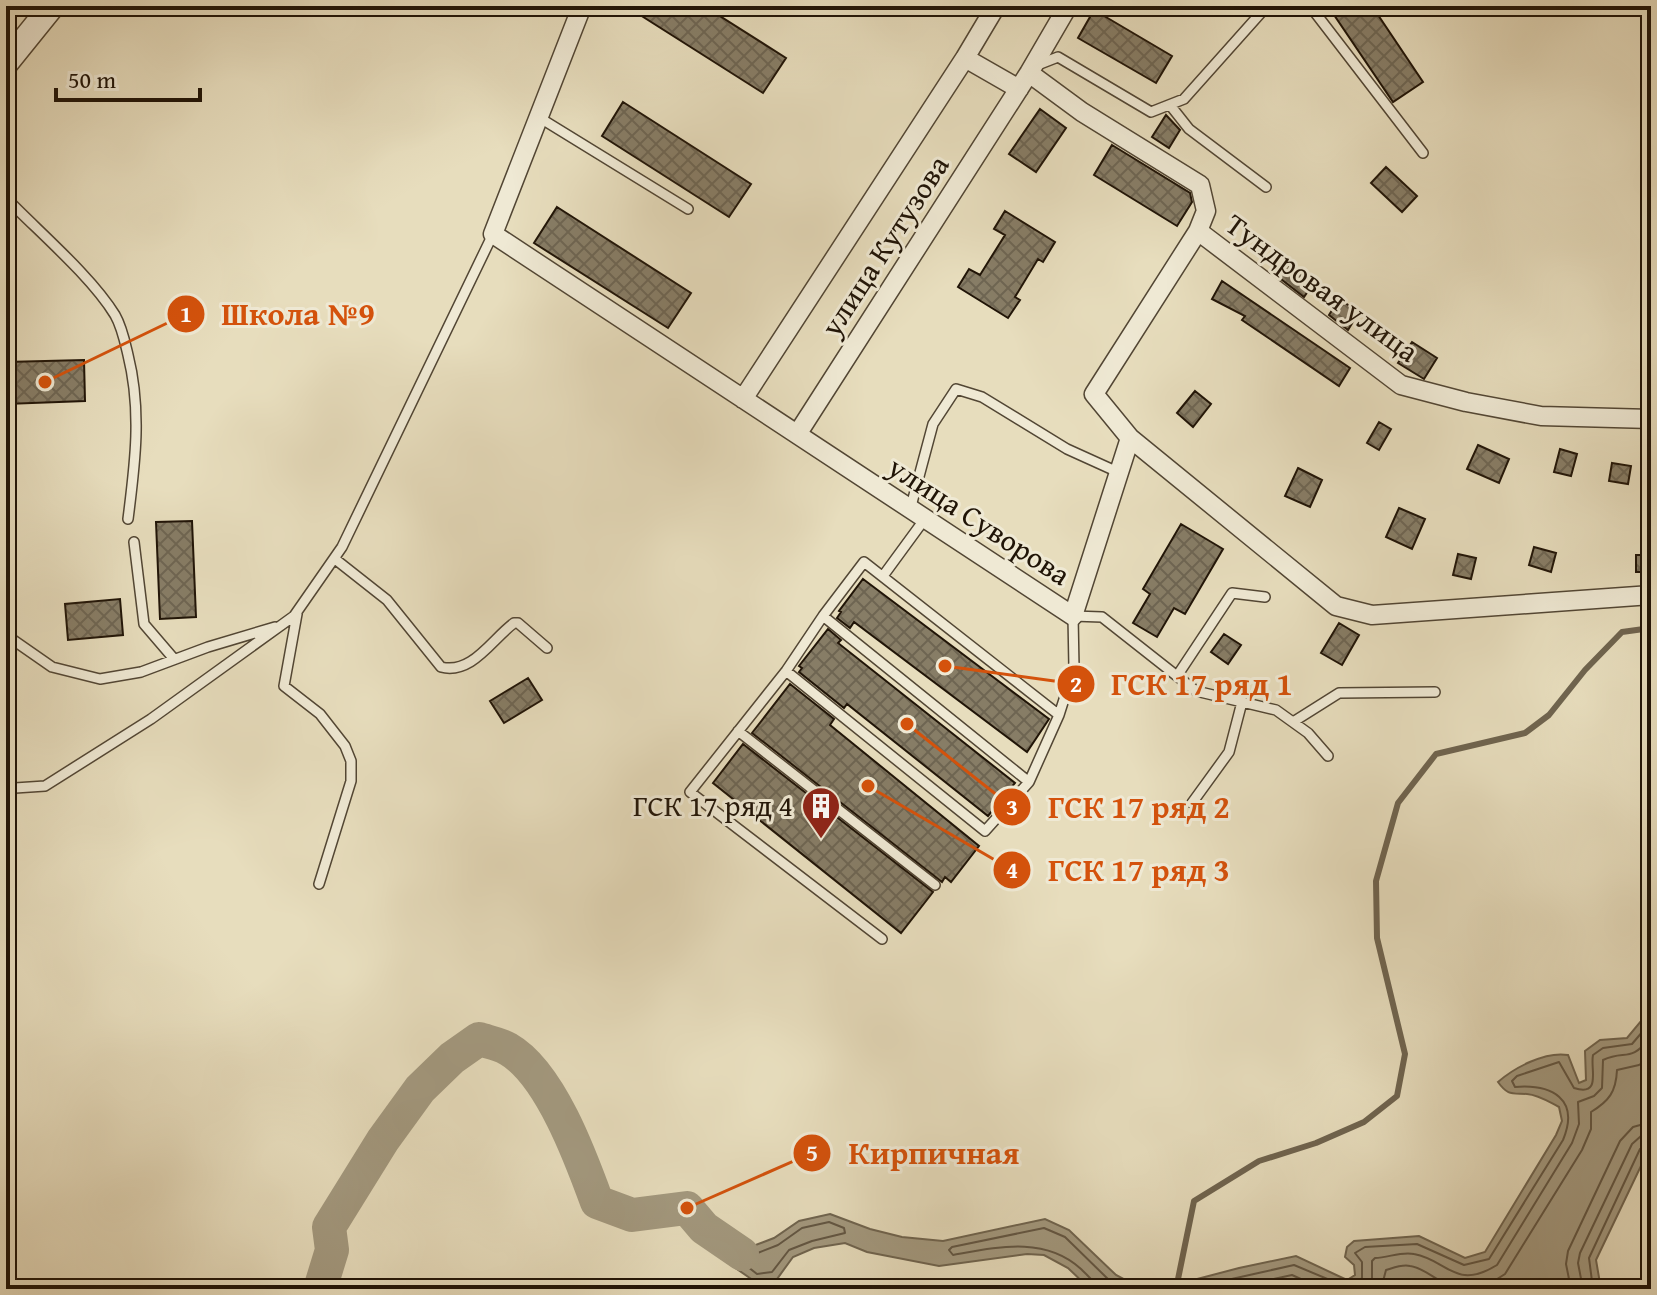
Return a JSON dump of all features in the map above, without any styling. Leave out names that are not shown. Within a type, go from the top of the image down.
[{"type":"street","points":[[6,63],[52,6]]},
{"type":"street","points":[[493,234],[582,6]]},
{"type":"street","name":"улица Кутузова","points":[[743,399],[996,6]]},
{"type":"street","name":"улица Кутузова","points":[[798,433],[1027,77],[1068,6]]},
{"type":"street","points":[[965,58],[1027,77],[1200,185],[1206,211],[1198,231],[1094,394],[1130,438],[1336,606],[1372,615],[1651,595]]},
{"type":"street","name":"Тундровая улица","points":[[1198,231],[1401,385],[1466,402],[1541,416],[1651,419]]},
{"type":"street","name":"улица Суворова","points":[[493,234],[1073,616],[1130,438]]},
{"type":"lane","points":[[1027,77],[1058,57],[1151,112],[1184,99],[1267,6]]},
{"type":"lane","points":[[1310,6],[1423,153]]},
{"type":"lane","points":[[1170,105],[1189,129],[1266,187]]},
{"type":"lane","points":[[540,118],[688,209]]},
{"type":"lane","points":[[6,198],[96,291],[117,318],[131,365],[137,411],[137,452],[128,519]]},
{"type":"lane","points":[[6,796],[10,788],[45,786],[151,719],[298,611],[335,559],[493,234]]},
{"type":"lane","points":[[883,576],[917,515],[933,424],[956,389],[982,397],[1067,449],[1120,473]]},
{"type":"lane","points":[[134,542],[144,624],[174,659]]},
{"type":"lane","points":[[335,559],[387,600],[441,667],[466,664],[514,623],[518,623],[547,648]]},
{"type":"lane","points":[[882,939],[690,792],[786,671],[864,562],[1059,715]]},
{"type":"lane","points":[[1177,676],[1232,593],[1265,597]]},
{"type":"lane","points":[[298,611],[284,686],[320,714],[345,746],[351,761],[351,781],[319,884]]},
{"type":"lane","points":[[823,616],[1029,782]]},
{"type":"lane","points":[[786,671],[985,831],[1029,782],[1059,715],[1074,668],[1073,616],[1102,617],[1196,691],[1276,710],[1308,733],[1328,756]]},
{"type":"lane","points":[[6,635],[52,667],[100,679],[141,672],[281,625]]},
{"type":"lane","points":[[1293,722],[1339,693],[1435,692]]},
{"type":"lane","points":[[1192,803],[1229,752],[1242,702]]},
{"type":"lane","points":[[738,731],[935,885]]},
{"type":"water","points":[[1651,998],[1651,1145],[1596,1260],[1601,1289],[1159,1289],[1296,1256],[1347,1280],[1355,1275],[1354,1265],[1345,1257],[1347,1247],[1354,1241],[1419,1236],[1465,1258],[1485,1252],[1562,1121],[1559,1107],[1536,1096],[1508,1092],[1498,1082],[1530,1062],[1559,1054],[1568,1055],[1579,1083],[1586,1080],[1585,1051],[1600,1040],[1627,1038],[1642,1020],[1641,1005]]},
{"type":"water","points":[[830,1214],[902,1237],[943,1241],[1045,1219],[1069,1230],[1116,1275],[1142,1289],[1090,1289],[1068,1268],[1044,1255],[1027,1254],[939,1266],[867,1252],[845,1243],[814,1248],[793,1257],[777,1279],[757,1283],[721,1258],[704,1228],[753,1246],[774,1238],[799,1221]]},
{"type":"building","points":[[626,6],[704,6],[786,58],[763,93]]},
{"type":"building","points":[[1328,6],[1372,6],[1423,82],[1393,102]]},
{"type":"building","points":[[1094,10],[1172,56],[1156,83],[1078,38]]},
{"type":"building","points":[[623,102],[751,184],[729,217],[602,136]]},
{"type":"building","points":[[1040,109],[1066,128],[1036,172],[1009,154]]},
{"type":"building","points":[[1166,115],[1180,130],[1169,148],[1152,137]]},
{"type":"building","points":[[1112,145],[1190,193],[1192,202],[1177,226],[1094,175]]},
{"type":"building","points":[[1386,167],[1417,196],[1402,212],[1371,183]]},
{"type":"building","points":[[557,207],[691,293],[668,328],[534,243]]},
{"type":"building","points":[[1005,211],[1055,242],[1043,262],[1038,259],[1015,297],[1020,300],[1008,318],[958,287],[969,269],[980,275],[1005,235],[994,229]]},
{"type":"building","points":[[1287,261],[1315,281],[1304,297],[1277,276]]},
{"type":"building","points":[[1222,281],[1350,368],[1339,386],[1242,320],[1245,316],[1212,299]]},
{"type":"building","points":[[1339,299],[1359,312],[1348,330],[1329,315]]},
{"type":"building","points":[[1412,342],[1437,358],[1424,379],[1398,363]]},
{"type":"building","points":[[84,360],[85,401],[6,404],[6,362]]},
{"type":"building","points":[[1195,391],[1211,404],[1193,427],[1177,413]]},
{"type":"building","points":[[1379,422],[1391,429],[1379,450],[1367,443]]},
{"type":"building","points":[[1478,445],[1509,459],[1499,483],[1467,469]]},
{"type":"building","points":[[1560,449],[1577,454],[1571,476],[1554,472]]},
{"type":"building","points":[[1612,463],[1631,466],[1628,484],[1609,481]]},
{"type":"building","points":[[1298,468],[1322,480],[1310,507],[1285,496]]},
{"type":"building","points":[[1399,508],[1425,519],[1412,549],[1386,537]]},
{"type":"building","points":[[192,521],[196,617],[160,619],[156,522]]},
{"type":"building","points":[[1181,524],[1223,549],[1185,614],[1174,608],[1157,637],[1133,623],[1150,594],[1143,589]]},
{"type":"building","points":[[1534,547],[1556,553],[1551,572],[1529,565]]},
{"type":"building","points":[[1458,554],[1476,558],[1471,579],[1453,575]]},
{"type":"building","points":[[1636,555],[1651,555],[1651,572],[1636,572]]},
{"type":"building","points":[[863,579],[1049,719],[1027,752],[854,622],[850,628],[837,618]]},
{"type":"building","points":[[120,599],[123,635],[68,640],[65,604]]},
{"type":"building","points":[[1339,623],[1359,635],[1342,665],[1321,653]]},
{"type":"building","points":[[828,629],[841,640],[838,643],[1015,783],[988,816],[847,704],[844,708],[799,672],[802,668],[799,666]]},
{"type":"building","points":[[1224,634],[1241,645],[1228,664],[1211,652]]},
{"type":"building","points":[[528,678],[542,700],[504,723],[490,701]]},
{"type":"building","points":[[790,684],[834,719],[830,725],[979,846],[951,882],[945,877],[942,882],[752,733]]},
{"type":"building","name":"ГСК 17 ряд 4","points":[[743,744],[933,892],[901,933],[713,783]]},
{"type":"waterway","points":[[1173,1289],[1177,1284],[1194,1201],[1259,1161],[1316,1143],[1364,1122],[1397,1096],[1405,1054],[1377,938],[1376,881],[1398,803],[1436,754],[1525,733],[1549,715],[1585,670],[1622,632],[1651,628]]},
{"type":"waterway","points":[[320,1289],[332,1250],[329,1227],[383,1140],[420,1089],[452,1058],[479,1039],[508,1049],[537,1077],[562,1118],[597,1202],[632,1215],[687,1208],[704,1228],[742,1254]]},
{"type":"place","name":"Школа №9","points":[[45,382]]},
{"type":"place","name":"ГСК 17 ряд 1","points":[[945,666]]},
{"type":"place","name":"ГСК 17 ряд 2","points":[[907,724]]},
{"type":"place","name":"ГСК 17 ряд 3","points":[[868,786]]},
{"type":"place","name":"ГСК 17 ряд 4","points":[[821,840]]},
{"type":"place","name":"Кирпичная","points":[[687,1208]]}]
